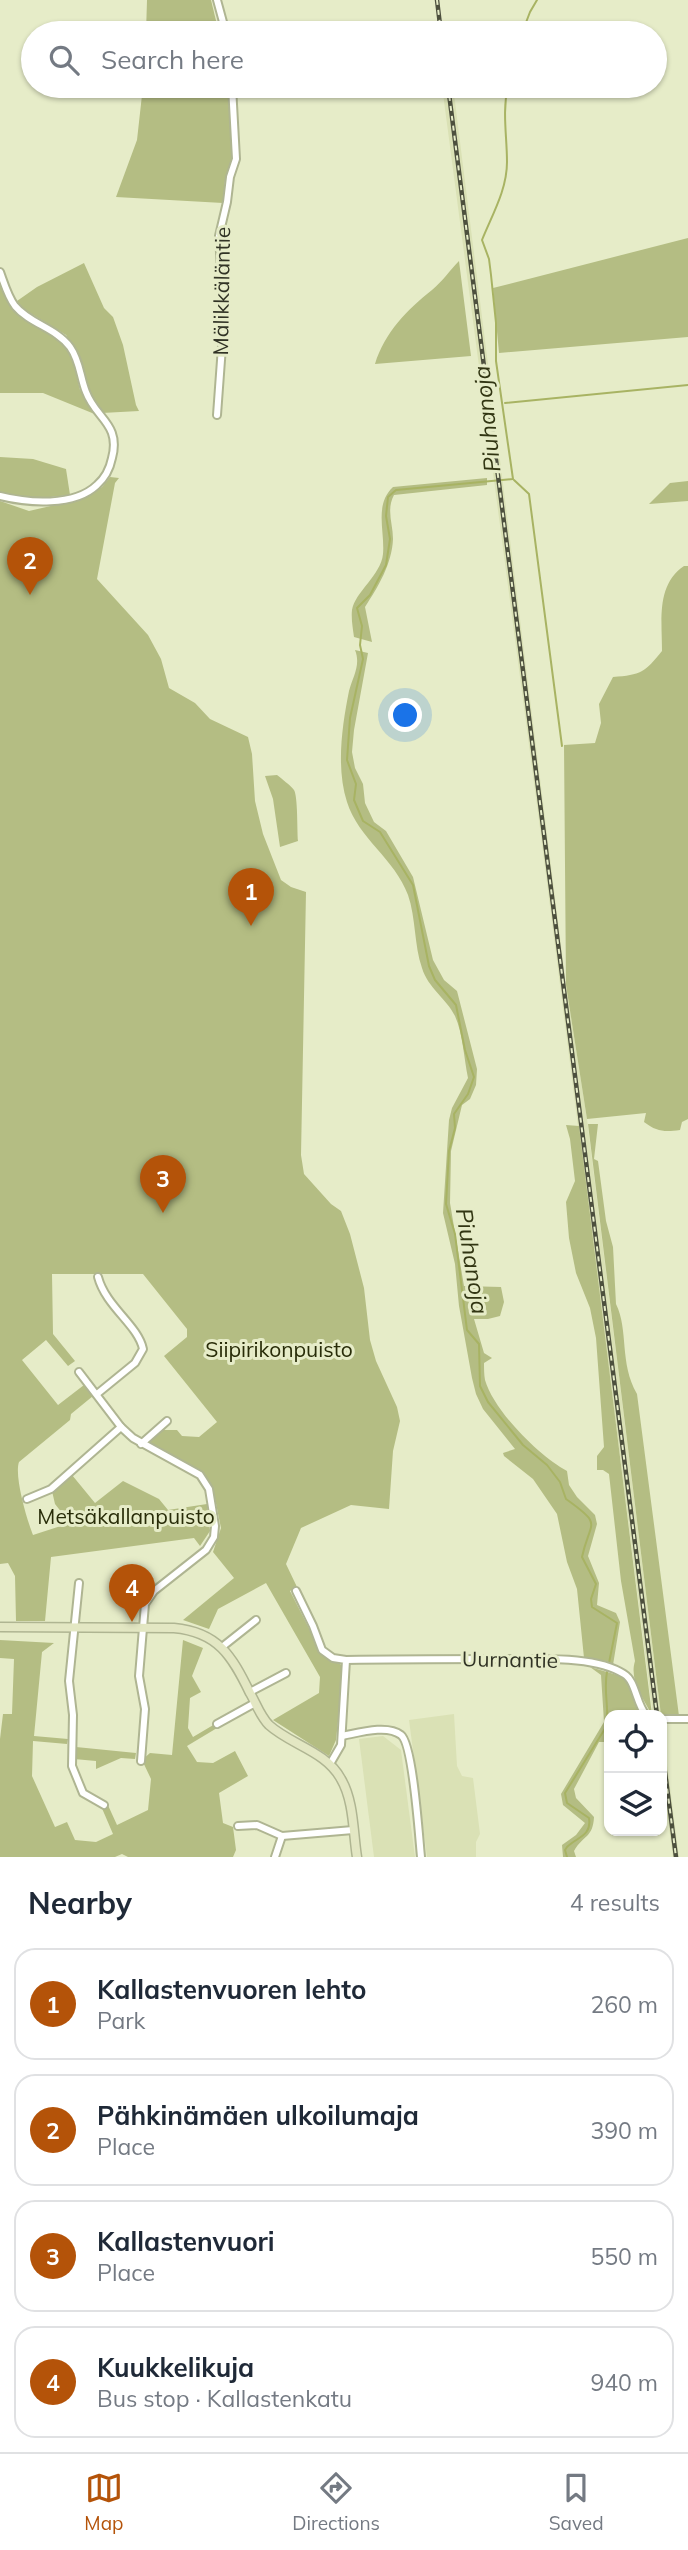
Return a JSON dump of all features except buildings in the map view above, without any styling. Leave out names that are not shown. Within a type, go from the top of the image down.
[{"type":"street","points":[[217,0],[223,21]]},
{"type":"street","name":"Mälikkäläntie","points":[[217,415],[224,319],[219,227],[236,159],[233,98]]},
{"type":"street","points":[[0,272],[15,306],[51,329],[71,348],[77,359],[85,391],[112,431],[115,442],[108,471],[99,484],[77,497],[41,502],[0,496]]},
{"type":"street","points":[[96,1394],[135,1363],[143,1349],[139,1338],[105,1296],[98,1277]]},
{"type":"street","points":[[79,1372],[121,1427],[141,1444],[200,1475],[209,1489],[215,1526],[214,1537],[206,1550],[148,1598],[143,1612],[139,1676],[145,1709],[141,1761]]},
{"type":"street","points":[[141,1444],[167,1421]]},
{"type":"street","points":[[27,1499],[51,1489],[121,1427]]},
{"type":"street","points":[[79,1583],[69,1681],[73,1715],[72,1766],[83,1793],[104,1805]]},
{"type":"street","points":[[296,1591],[322,1650],[333,1658],[346,1660],[341,1745],[330,1764]]},
{"type":"street","points":[[222,1647],[256,1620]]},
{"type":"street","points":[[0,1627],[142,1627],[188,1629],[203,1633],[222,1647],[268,1723],[330,1764],[343,1782],[348,1795],[356,1857]]},
{"type":"street","name":"Uurnantie","points":[[346,1660],[412,1658],[594,1663],[624,1673],[630,1679],[642,1710]]},
{"type":"street","points":[[250,1692],[286,1673]]},
{"type":"street","points":[[217,1724],[255,1703]]},
{"type":"street","points":[[667,1719],[688,1719]]},
{"type":"street","points":[[342,1736],[385,1730],[401,1735],[405,1741],[411,1762],[421,1857]]},
{"type":"street","points":[[238,1826],[257,1825],[282,1836],[353,1830]]},
{"type":"street","points":[[275,1857],[282,1836]]},
{"type":"shaded area","points":[[444,98],[455,98],[566,985],[587,1119],[660,1710],[652,1710]]},
{"type":"shaded area","points":[[454,1714],[457,1766],[462,1776],[473,1778],[480,1834],[476,1842],[476,1857],[427,1857],[409,1720]]},
{"type":"shaded area","points":[[383,1736],[401,1750],[415,1857],[374,1857],[359,1739]]},
{"type":"shaded area","points":[[667,1765],[679,1857],[673,1857],[667,1813]]},
{"type":"green space","points":[[147,0],[211,0],[216,21],[146,21]]},
{"type":"green space","points":[[142,98],[228,98],[233,146],[223,203],[116,197],[137,140]]},
{"type":"green space","points":[[688,238],[688,337],[499,353],[493,288]]},
{"type":"green space","points":[[459,261],[471,356],[375,364],[379,352],[398,322]]},
{"type":"green space","points":[[84,263],[104,308],[113,317],[123,345],[139,411],[102,413],[90,397],[79,358],[66,335],[17,305],[17,301],[37,287]]},
{"type":"green space","points":[[0,281],[11,306],[57,338],[68,349],[80,390],[97,415],[43,393],[0,393]]},
{"type":"green space","points":[[0,457],[33,459],[66,469],[70,495],[31,499],[0,492]]},
{"type":"green space","points":[[110,477],[119,478],[115,483],[97,579],[148,635],[161,659],[169,688],[195,703],[210,719],[248,737],[252,754],[255,801],[263,834],[281,880],[306,892],[301,1155],[304,1174],[331,1204],[341,1211],[350,1234],[364,1288],[370,1340],[400,1421],[393,1451],[389,1509],[351,1505],[301,1528],[286,1564],[297,1587],[290,1591],[323,1656],[344,1666],[336,1740],[329,1756],[273,1720],[319,1693],[320,1677],[266,1583],[218,1609],[209,1629],[183,1620],[234,1578],[213,1552],[221,1528],[213,1489],[205,1475],[147,1442],[162,1430],[177,1430],[182,1436],[199,1437],[217,1422],[164,1356],[187,1337],[187,1329],[143,1274],[52,1274],[53,1334],[75,1361],[68,1366],[46,1340],[22,1360],[58,1405],[84,1385],[93,1396],[71,1414],[70,1420],[19,1462],[18,1477],[25,1509],[33,1535],[70,1523],[55,1504],[52,1491],[72,1475],[95,1503],[123,1481],[159,1499],[168,1510],[207,1504],[210,1531],[200,1546],[194,1538],[51,1557],[45,1621],[16,1621],[15,1576],[8,1563],[0,1564],[0,501],[29,511],[81,499],[102,487]]},
{"type":"green space","points":[[487,478],[487,485],[394,495],[390,506],[393,539],[390,557],[365,607],[372,642],[354,637],[354,603],[378,569],[383,554],[382,510],[387,494],[393,487]]},
{"type":"green space","points":[[688,481],[688,501],[649,504],[670,483]]},
{"type":"green space","points":[[684,566],[688,566],[688,1119],[682,1122],[680,1130],[665,1131],[644,1122],[646,1113],[587,1119],[566,985],[564,745],[595,743],[601,723],[599,704],[613,677],[642,671],[662,651],[662,604],[669,583]]},
{"type":"green space","points":[[355,650],[368,653],[352,752],[355,768],[363,784],[365,803],[374,822],[386,831],[413,877],[433,960],[444,980],[457,991],[477,1069],[476,1085],[470,1099],[462,1105],[451,1151],[450,1203],[464,1286],[501,1287],[504,1302],[500,1316],[474,1319],[484,1353],[492,1358],[484,1363],[485,1380],[498,1405],[519,1432],[567,1471],[569,1485],[595,1515],[597,1524],[588,1556],[599,1583],[597,1605],[616,1613],[620,1622],[613,1665],[584,1658],[577,1589],[567,1562],[557,1514],[533,1479],[504,1456],[503,1453],[515,1449],[483,1409],[476,1394],[459,1306],[455,1264],[443,1213],[449,1120],[452,1108],[468,1078],[463,1047],[455,1016],[428,981],[422,968],[411,904],[402,882],[359,827],[347,802],[341,747],[349,691],[357,666]]},
{"type":"green space","points":[[277,775],[294,790],[297,814],[298,841],[280,847],[273,799],[265,776]]},
{"type":"green space","points":[[588,1124],[598,1124],[594,1159],[598,1161],[606,1221],[613,1247],[616,1304],[622,1325],[628,1370],[637,1394],[679,1716],[667,1715],[667,1710],[660,1710]]},
{"type":"green space","points":[[566,1125],[579,1126],[651,1710],[638,1689],[634,1675],[635,1661],[621,1581],[609,1474],[597,1470],[597,1456],[604,1447],[596,1338],[590,1308],[576,1273],[569,1238],[566,1202],[575,1181]]},
{"type":"green space","points":[[0,1640],[54,1643],[42,1652],[34,1736],[68,1739],[67,1744],[33,1741],[32,1776],[55,1827],[67,1822],[75,1840],[96,1842],[113,1834],[101,1806],[107,1803],[117,1825],[148,1810],[151,1779],[142,1760],[150,1753],[172,1755],[183,1640],[203,1648],[192,1676],[201,1692],[190,1698],[188,1728],[193,1737],[215,1724],[217,1728],[187,1746],[197,1762],[213,1763],[235,1751],[248,1776],[219,1793],[223,1823],[233,1827],[236,1850],[233,1857],[128,1857],[122,1854],[115,1857],[0,1857],[0,1739],[3,1714],[12,1714],[14,1659],[0,1658]]},
{"type":"green space","points":[[590,1667],[624,1677],[640,1710],[604,1710],[604,1722],[601,1675]]},
{"type":"green space","points":[[604,1722],[604,1742],[599,1742],[574,1789],[576,1798],[594,1817],[590,1833],[574,1851],[576,1857],[563,1857],[562,1845],[576,1835],[585,1823],[563,1805],[561,1794]]},
{"type":"green space","points":[[76,1747],[136,1753],[135,1759],[121,1758],[96,1769],[96,1761],[74,1759]]},
{"type":"waterway","name":"Piuhanoja","points":[[527,21],[537,0]]},
{"type":"waterway","name":"Piuhanoja","points":[[506,98],[505,182],[482,240],[489,259],[496,323],[496,361],[513,479],[396,490],[388,497],[386,516],[390,539],[386,565],[370,595],[357,608],[362,626],[360,645],[363,659],[350,718],[347,760],[356,784],[354,800],[363,821],[380,832],[413,885],[429,966],[435,980],[456,1005],[465,1050],[474,1077],[468,1094],[454,1114],[455,1128],[449,1151],[446,1204],[455,1234],[467,1330],[479,1344],[480,1386],[488,1402],[523,1445],[547,1465],[560,1482],[566,1499],[590,1519],[590,1530],[582,1557],[596,1584],[591,1599],[592,1607],[617,1623],[609,1663]]},
{"type":"waterway","points":[[505,403],[688,385]]},
{"type":"waterway","points":[[514,480],[529,494],[562,746]]},
{"type":"waterway","name":"Piuhanoja","points":[[567,1857],[565,1850],[586,1832],[589,1818],[567,1803],[565,1793],[606,1727],[607,1672]]},
{"type":"railway","points":[[437,0],[440,21]]},
{"type":"railway","points":[[450,98],[656,1710]]},
{"type":"railway","points":[[665,1773],[676,1857]]},
{"type":"place","name":"Pähkinämäen ulkoilumaja","points":[[30,595]]},
{"type":"place","name":"Kallastenvuoren lehto","points":[[251,926]]},
{"type":"place","name":"Kallastenvuori","points":[[163,1213]]},
{"type":"place","name":"Kuukkelikuja","points":[[132,1622]]},
{"type":"park label","name":"Siipirikonpuisto","points":[[279,1350]]},
{"type":"park label","name":"Metsäkallanpuisto","points":[[126,1517]]}]
